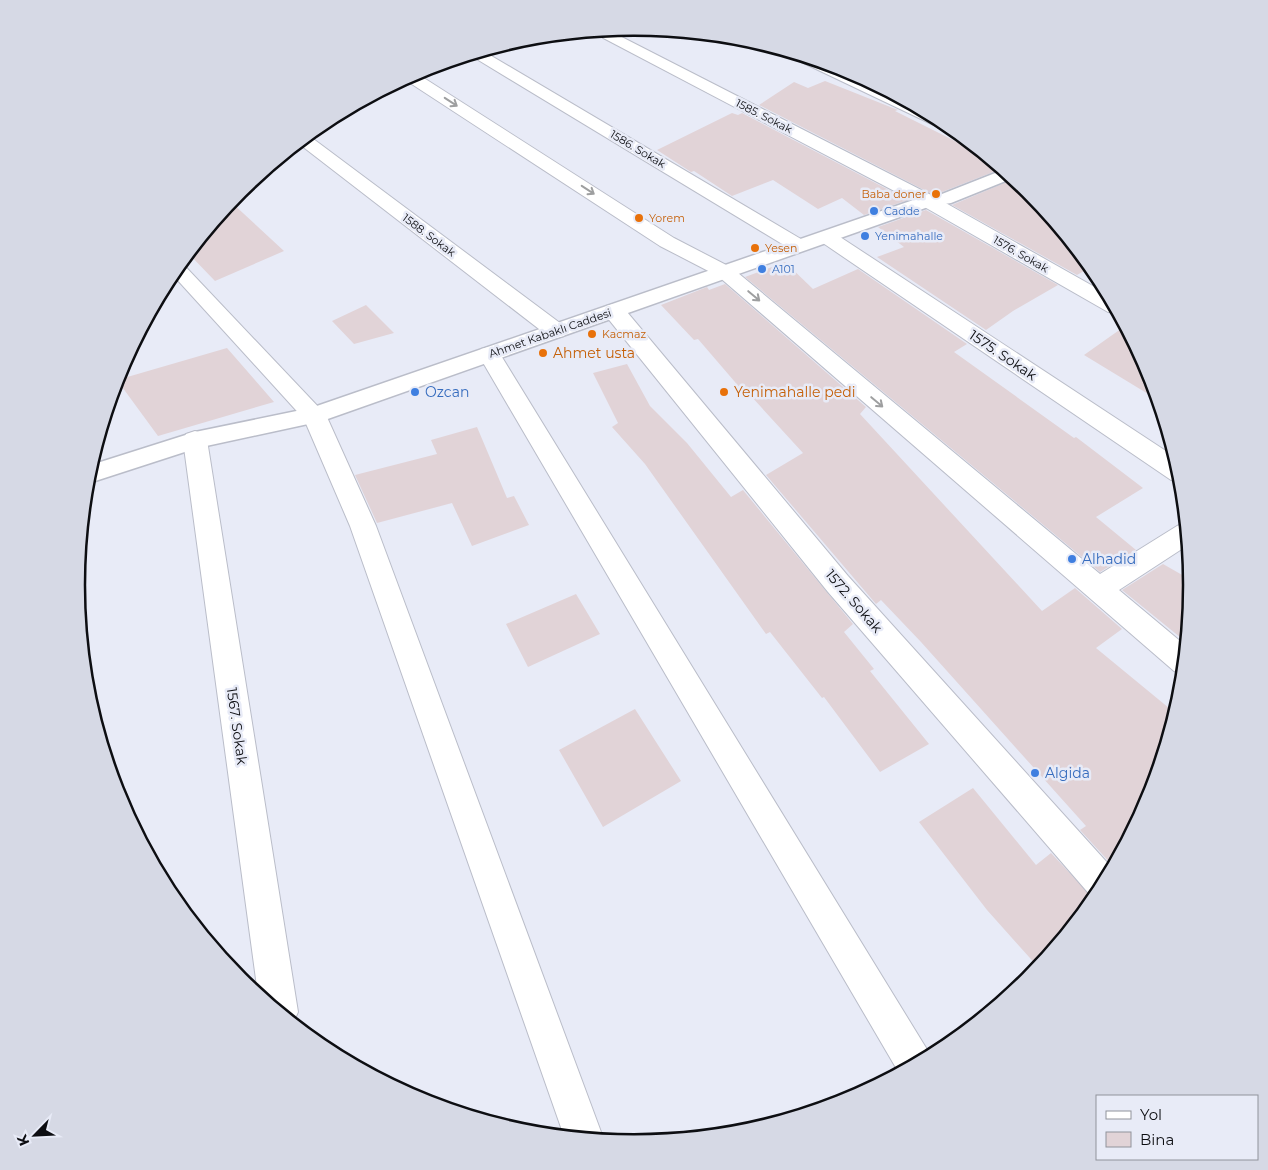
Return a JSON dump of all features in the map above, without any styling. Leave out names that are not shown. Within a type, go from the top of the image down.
[{"type":"street","name":"1585. Sokak","points":[[610,37],[928,201]]},
{"type":"street","name":"1586. Sokak","points":[[484,57],[538,88],[799,246]]},
{"type":"street","points":[[418,81],[667,242],[725,272],[1178,657]]},
{"type":"street","name":"1588. Sokak","points":[[309,144],[556,331]]},
{"type":"street","name":"Ahmet Kabaklı Caddesi","points":[[97,472],[195,440],[314,415],[928,201],[945,199],[1001,177]]},
{"type":"street","name":"1576. Sokak","points":[[928,201],[1103,300]]},
{"type":"street","name":"1575. Sokak","points":[[826,236],[1169,466]]},
{"type":"street","points":[[183,273],[314,415],[363,526],[583,1131]]},
{"type":"street","name":"1572. Sokak","points":[[614,311],[838,584],[1097,878]]},
{"type":"street","points":[[489,354],[911,1058]]},
{"type":"street","name":"1567. Sokak","points":[[195,440],[278,1002]]},
{"type":"street","points":[[1098,589],[1181,536]]},
{"type":"building","points":[[825,81],[898,110],[895,111],[957,142],[995,171],[942,192],[932,194],[759,105],[794,82],[808,88]]},
{"type":"building","points":[[732,113],[738,115],[742,113],[908,200],[864,215],[842,198],[818,209],[773,180],[732,196],[657,150]]},
{"type":"building","points":[[1007,182],[1047,223],[1084,271],[1077,275],[952,205]]},
{"type":"building","points":[[236,207],[284,251],[215,281],[193,259],[221,223]]},
{"type":"building","points":[[926,210],[1058,285],[1013,311],[986,330],[877,257],[904,247],[878,227]]},
{"type":"building","points":[[785,262],[813,289],[858,269],[967,344],[954,352],[1074,438],[1076,437],[1143,488],[1096,517],[1136,550],[1100,572],[745,277]]},
{"type":"building","points":[[725,284],[866,407],[860,414],[1042,611],[1075,588],[1122,629],[1096,648],[1168,708],[1154,761],[1141,795],[1108,861],[1080,830],[1086,826],[921,642],[881,600],[876,604],[766,475],[803,453],[750,395],[747,396],[698,339],[694,340],[661,305],[707,287],[709,290]]},
{"type":"building","points":[[366,305],[394,333],[354,344],[332,321]]},
{"type":"building","points":[[1119,330],[1148,394],[1084,355]]},
{"type":"building","points":[[227,348],[274,402],[158,436],[122,387],[126,377]]},
{"type":"building","points":[[627,364],[650,406],[687,443],[731,497],[743,490],[853,624],[844,632],[874,669],[870,671],[929,744],[880,772],[824,697],[822,698],[770,632],[766,634],[645,464],[612,427],[618,423],[593,373]]},
{"type":"building","points":[[477,427],[507,498],[514,496],[529,525],[472,546],[452,503],[377,523],[355,475],[437,454],[431,440]]},
{"type":"building","points":[[1163,564],[1183,575],[1180,637],[1122,590]]},
{"type":"building","points":[[576,594],[600,634],[528,667],[506,624]]},
{"type":"building","points":[[635,709],[681,781],[603,827],[559,750]]},
{"type":"building","points":[[973,788],[1036,865],[1051,853],[1088,893],[1047,947],[1033,961],[987,910],[919,822]]},
{"type":"place","name":"Baba doner","points":[[936,194]]},
{"type":"place","name":"Cadde","points":[[874,211]]},
{"type":"place","name":"Yorem","points":[[639,218]]},
{"type":"place","name":"Yenimahalle","points":[[865,236]]},
{"type":"place","name":"Yesen","points":[[755,248]]},
{"type":"place","name":"A101","points":[[762,269]]},
{"type":"place","name":"Kacmaz","points":[[592,334]]},
{"type":"place","name":"Ahmet usta","points":[[543,353]]},
{"type":"place","name":"Ozcan","points":[[415,392]]},
{"type":"place","name":"Yenimahalle pedi","points":[[724,392]]},
{"type":"place","name":"Alhadid","points":[[1072,559]]},
{"type":"place","name":"Algida","points":[[1035,773]]}]
